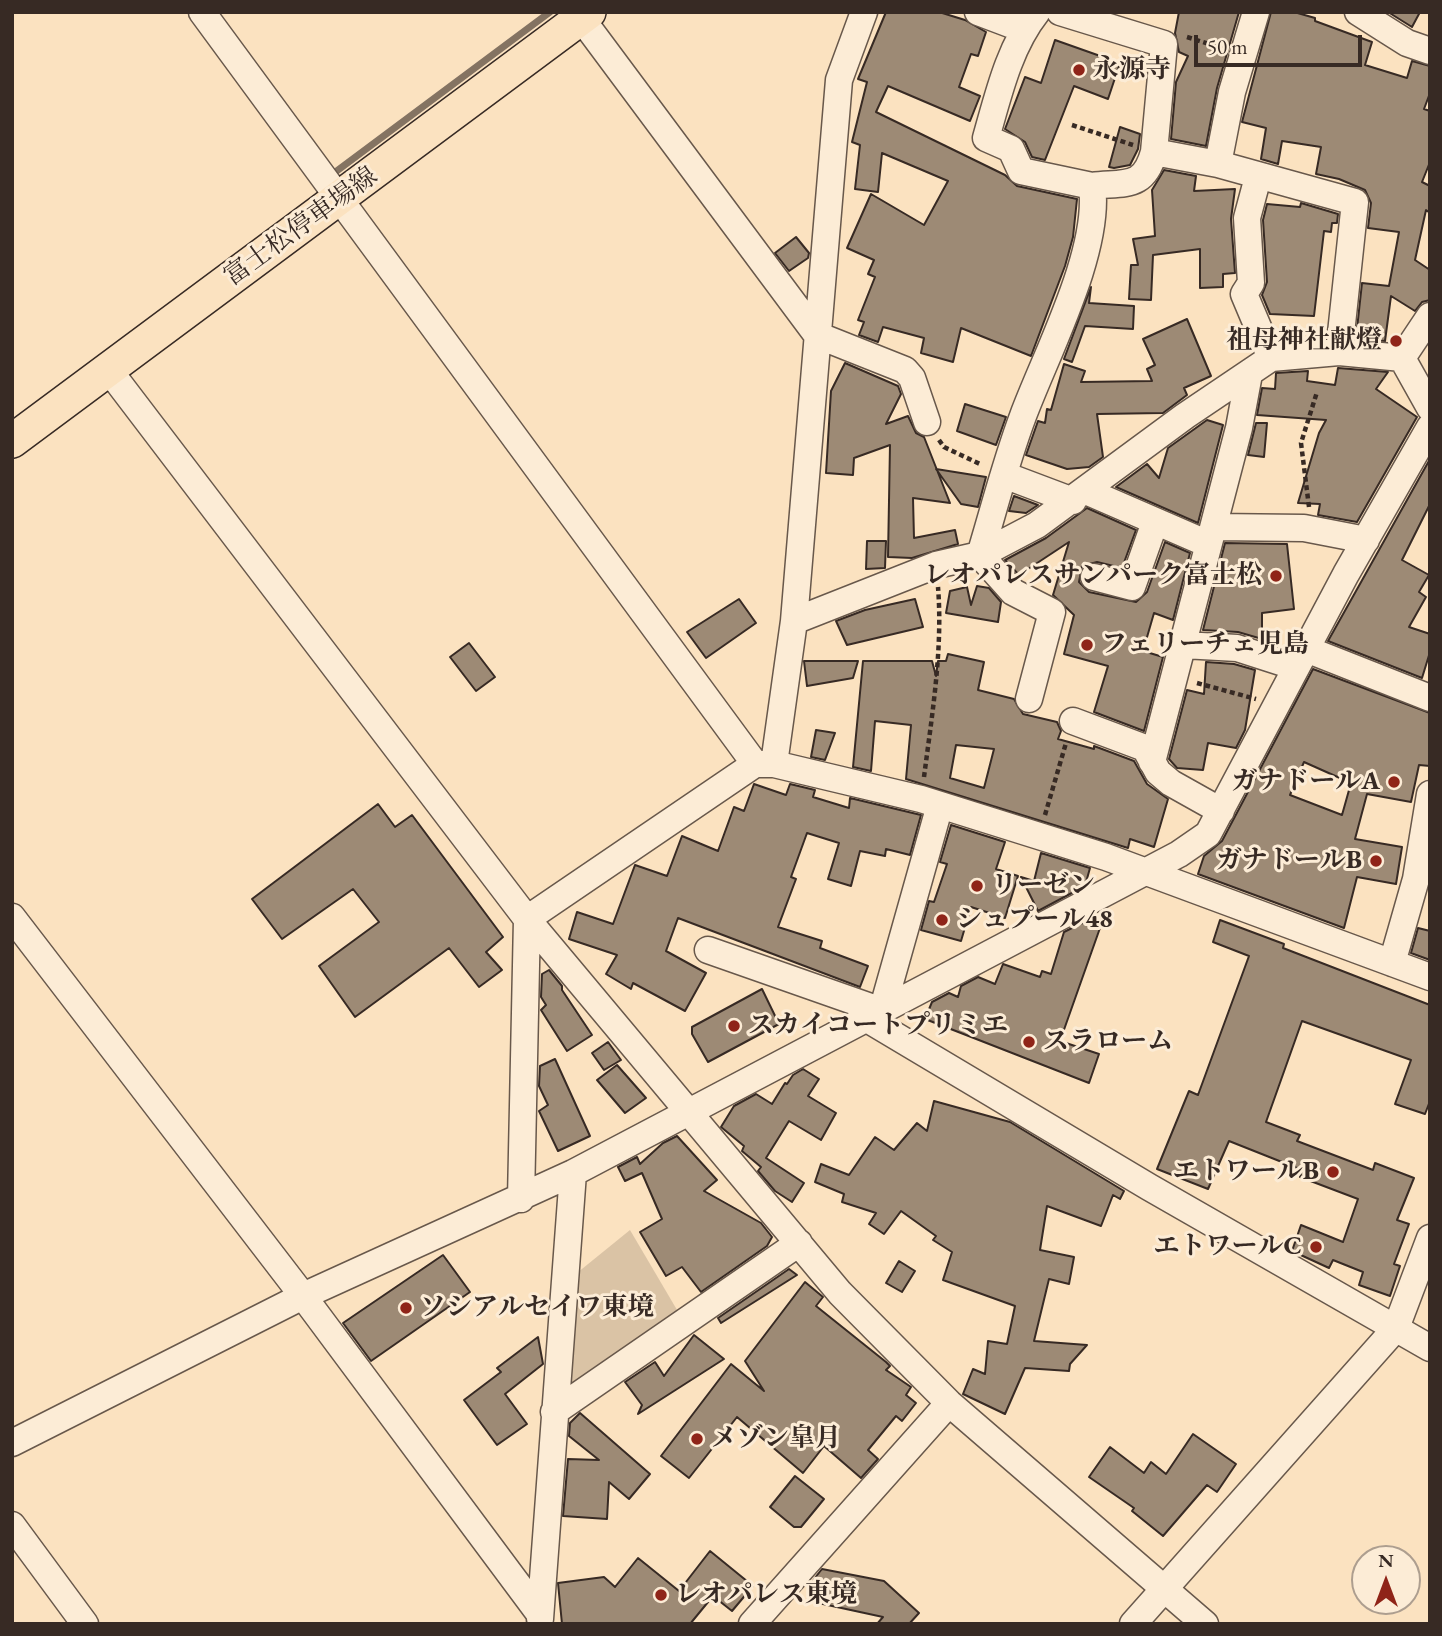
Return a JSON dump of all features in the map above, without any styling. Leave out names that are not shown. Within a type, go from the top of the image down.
[{"type":"main road","name":"富士松停車場線","points":[[12,441],[585,15]]},
{"type":"street","points":[[202,12],[339,199],[764,764],[931,802],[1039,836],[1430,977]]},
{"type":"street","points":[[527,919],[764,764],[794,621],[839,80],[863,12]]},
{"type":"street","points":[[978,12],[1030,21],[997,97],[986,138],[1012,149],[1021,171],[1092,186],[1138,180],[1149,172],[1154,152],[1164,44],[1060,12]]},
{"type":"street","points":[[1218,164],[1232,92],[1256,12]]},
{"type":"street","points":[[1358,12],[1407,43],[1430,51]]},
{"type":"street","points":[[585,15],[817,335],[905,370],[912,378],[927,422]]},
{"type":"street","points":[[1154,152],[1218,164],[1355,202],[1339,352]]},
{"type":"street","points":[[1258,177],[1247,218],[1251,284],[1244,293],[1271,358]]},
{"type":"street","points":[[981,555],[1022,417],[1058,332],[1081,264],[1095,208],[1092,186]]},
{"type":"street","points":[[1402,358],[1430,316]]},
{"type":"street","points":[[794,621],[936,565],[981,555],[1037,525],[1185,416],[1271,358],[1339,352],[1402,358]]},
{"type":"street","points":[[1402,358],[1430,408]]},
{"type":"street","points":[[108,369],[527,919],[691,1111],[840,1293],[949,1403],[1205,1624]]},
{"type":"street","points":[[1152,762],[1239,428],[1249,374]]},
{"type":"street","points":[[12,1443],[303,1296],[521,1199],[573,1173],[1179,855],[1208,834],[1301,658],[1430,427]]},
{"type":"street","points":[[1004,475],[1079,496],[1155,522],[1211,536],[1311,530],[1366,540]]},
{"type":"street","points":[[1094,577],[1132,587],[1155,522]]},
{"type":"street","points":[[981,555],[1013,592],[1052,612],[1029,699]]},
{"type":"street","points":[[1183,645],[1237,648],[1301,658],[1430,698]]},
{"type":"street","points":[[1073,721],[1145,748],[1152,762],[1171,783],[1221,811]]},
{"type":"street","points":[[1392,963],[1416,880],[1430,794]]},
{"type":"street","points":[[873,1014],[931,802]]},
{"type":"street","points":[[12,917],[303,1296],[540,1619]]},
{"type":"street","points":[[521,1199],[527,919]]},
{"type":"street","points":[[708,950],[873,1014],[1149,1187],[1430,1348]]},
{"type":"street","points":[[540,1619],[573,1173]]},
{"type":"street","points":[[1133,1624],[1396,1328],[1430,1238]]},
{"type":"street","points":[[554,1412],[799,1243]]},
{"type":"street","points":[[752,1624],[949,1403]]},
{"type":"street","points":[[12,1525],[85,1624]]},
{"type":"path","points":[[1164,44],[1166,30],[1244,55]]},
{"type":"path","points":[[1072,125],[1154,152]]},
{"type":"path","points":[[1311,530],[1301,443],[1317,392]]},
{"type":"path","points":[[927,422],[944,447],[1004,475]]},
{"type":"path","points":[[931,802],[938,632],[936,565]]},
{"type":"path","points":[[1176,676],[1277,704]]},
{"type":"path","points":[[1039,836],[1073,721]]},
{"type":"shaded area","points":[[630,1230],[680,1315],[571,1388],[577,1273]]},
{"type":"building","points":[[886,12],[939,12],[965,20],[986,32],[978,56],[971,54],[959,87],[980,96],[970,121],[888,86],[876,112],[1005,175],[1017,186],[1077,199],[1073,237],[1065,266],[1031,356],[961,328],[953,362],[921,353],[924,338],[883,327],[878,342],[859,335],[864,322],[858,320],[875,277],[868,274],[874,260],[847,248],[871,194],[924,225],[948,181],[882,153],[878,192],[855,189],[860,145],[852,142],[867,82],[858,79]]},
{"type":"building","points":[[1179,12],[1239,12],[1217,88],[1206,146],[1171,139],[1176,82],[1188,56],[1179,52],[1175,33]]},
{"type":"building","points":[[1271,12],[1294,12],[1315,18],[1315,21],[1372,42],[1365,65],[1407,78],[1412,61],[1430,66],[1430,93],[1424,109],[1430,111],[1430,162],[1422,182],[1430,186],[1430,213],[1426,210],[1415,260],[1430,270],[1430,300],[1422,302],[1415,311],[1391,296],[1385,341],[1356,338],[1362,283],[1389,286],[1399,232],[1368,228],[1371,203],[1365,190],[1339,179],[1316,174],[1321,147],[1282,141],[1278,164],[1261,159],[1266,128],[1242,122]]},
{"type":"building","points":[[1388,12],[1420,12],[1412,27]]},
{"type":"building","points":[[1055,40],[1120,63],[1108,99],[1074,86],[1045,160],[1032,157],[1025,142],[1005,129],[1025,77],[1041,83]]},
{"type":"building","points":[[1120,127],[1140,134],[1138,149],[1130,165],[1109,167]]},
{"type":"building","points":[[1164,170],[1196,176],[1194,191],[1235,189],[1231,219],[1235,273],[1223,274],[1223,287],[1200,288],[1200,249],[1153,255],[1151,300],[1129,299],[1131,265],[1138,265],[1133,239],[1155,236],[1152,190]]},
{"type":"building","points":[[1301,203],[1338,214],[1337,223],[1332,223],[1331,232],[1324,231],[1314,316],[1270,314],[1262,295],[1267,282],[1263,220],[1267,204],[1300,207]]},
{"type":"building","points":[[796,237],[809,253],[808,258],[789,271],[775,253]]},
{"type":"building","points":[[1091,287],[1089,303],[1134,306],[1133,329],[1085,326],[1072,362],[1064,359]]},
{"type":"building","points":[[1187,319],[1211,376],[1184,388],[1187,395],[1163,413],[1097,414],[1103,457],[1089,467],[1067,469],[1026,455],[1038,421],[1045,423],[1047,409],[1051,410],[1064,364],[1085,371],[1081,382],[1152,381],[1147,369],[1155,365],[1143,339]]},
{"type":"building","points":[[845,363],[898,386],[901,394],[886,424],[908,416],[916,433],[924,437],[950,503],[913,498],[914,538],[955,530],[958,544],[912,558],[888,557],[890,445],[854,458],[853,475],[826,473],[831,391]]},
{"type":"building","points":[[1338,368],[1388,372],[1376,389],[1417,417],[1357,522],[1318,515],[1320,504],[1298,503],[1319,433],[1326,420],[1257,415],[1262,388],[1275,389],[1276,373],[1308,371],[1307,381],[1335,385]]},
{"type":"building","points":[[965,404],[1006,417],[996,445],[957,431]]},
{"type":"building","points":[[1207,420],[1223,425],[1198,523],[1116,487],[1147,464],[1159,478],[1168,448]]},
{"type":"building","points":[[1256,423],[1267,423],[1264,457],[1248,455]]},
{"type":"building","points":[[1430,459],[1430,504],[1402,560],[1429,575],[1419,592],[1426,597],[1409,627],[1430,634],[1430,652],[1422,678],[1328,641]]},
{"type":"building","points":[[936,469],[986,477],[978,507],[961,504]]},
{"type":"building","points":[[1014,496],[1038,505],[1026,513],[1009,511]]},
{"type":"building","points":[[1087,508],[1136,530],[1122,568],[1097,562],[1082,566],[1079,582],[1089,592],[1136,602],[1147,592],[1165,542],[1190,553],[1173,620],[1154,613],[1143,651],[1163,657],[1144,731],[1094,712],[1108,666],[1064,654],[1074,615],[1053,595],[1069,542],[1019,575],[1005,560],[1046,538]]},
{"type":"building","points":[[867,541],[886,541],[885,568],[866,569]]},
{"type":"building","points":[[1225,543],[1287,544],[1294,609],[1262,613],[1262,639],[1238,632],[1203,630]]},
{"type":"building","points":[[977,586],[989,588],[1001,602],[998,622],[946,613],[950,591],[967,587],[971,605]]},
{"type":"building","points":[[739,599],[756,623],[706,658],[687,632]]},
{"type":"building","points":[[915,599],[923,627],[847,645],[836,621],[865,610]]},
{"type":"building","points":[[469,643],[495,677],[476,691],[450,657]]},
{"type":"building","points":[[948,654],[984,662],[978,690],[1014,699],[1023,714],[1057,722],[1061,731],[1058,739],[1094,749],[1094,746],[1134,761],[1147,784],[1168,799],[1154,847],[1130,839],[1128,848],[906,779],[911,725],[875,721],[871,771],[853,767],[863,661],[932,661],[936,676],[938,661],[946,661]],"holes":[[[956,745],[994,749],[984,788],[950,778]]]},
{"type":"building","points":[[804,661],[858,661],[853,678],[807,686]]},
{"type":"building","points":[[1206,662],[1234,664],[1255,670],[1245,730],[1236,748],[1208,743],[1203,770],[1177,768],[1169,759],[1187,690],[1204,694]]},
{"type":"building","points":[[1313,669],[1430,713],[1430,766],[1419,765],[1411,802],[1367,794],[1355,839],[1402,847],[1396,884],[1357,877],[1344,928],[1198,874],[1204,856],[1222,841]],"holes":[[[1304,762],[1351,783],[1342,815],[1290,795]]]},
{"type":"building","points":[[816,730],[835,733],[825,760],[811,757]]},
{"type":"building","points":[[754,784],[786,795],[790,784],[815,790],[813,797],[849,808],[850,798],[921,815],[910,855],[886,849],[885,856],[860,851],[851,886],[828,879],[839,843],[807,833],[791,877],[796,879],[778,927],[822,941],[820,948],[868,966],[860,987],[678,918],[666,951],[706,973],[685,1011],[633,983],[631,989],[606,974],[617,955],[569,939],[577,912],[613,924],[635,865],[667,876],[682,836],[718,851],[734,807],[744,811]]},
{"type":"building","points":[[378,804],[395,827],[412,815],[503,937],[486,952],[502,970],[479,987],[449,948],[355,1017],[319,966],[379,922],[353,889],[282,939],[252,899]]},
{"type":"building","points":[[951,825],[1005,842],[996,869],[1018,876],[1005,918],[971,907],[961,941],[921,930],[929,901],[934,902],[947,864],[940,862]]},
{"type":"building","points":[[1041,853],[1090,868],[1085,886],[1038,911],[1021,877],[1034,881]]},
{"type":"building","points":[[1220,920],[1284,944],[1283,948],[1430,1005],[1430,1101],[1425,1114],[1395,1104],[1411,1060],[1302,1021],[1266,1122],[1300,1135],[1297,1141],[1373,1170],[1375,1163],[1414,1178],[1397,1220],[1409,1224],[1394,1264],[1400,1266],[1390,1296],[1359,1285],[1363,1272],[1333,1260],[1329,1268],[1292,1251],[1301,1225],[1343,1242],[1358,1199],[1300,1177],[1302,1170],[1229,1141],[1208,1189],[1157,1169],[1189,1091],[1198,1095],[1249,956],[1213,942]]},
{"type":"building","points":[[1082,923],[1100,928],[1060,1041],[1099,1054],[1089,1083],[925,1019],[932,1002],[949,993],[958,997],[961,986],[978,977],[995,984],[1003,964],[1040,977],[1042,971],[1051,974],[1064,932]]},
{"type":"building","points":[[1418,928],[1430,931],[1430,960],[1411,953]]},
{"type":"building","points":[[549,970],[592,1035],[567,1051],[541,1010],[546,1005],[541,997],[542,974]]},
{"type":"building","name":"スカイコートプリミエ","points":[[762,989],[779,1024],[708,1062],[692,1034],[692,1027]]},
{"type":"building","points":[[608,1042],[621,1060],[604,1070],[592,1053]]},
{"type":"building","points":[[555,1059],[590,1136],[558,1151],[539,1111],[548,1105],[539,1086],[540,1066]]},
{"type":"building","points":[[617,1065],[646,1098],[625,1113],[597,1080]]},
{"type":"building","points":[[803,1069],[819,1079],[808,1096],[836,1113],[821,1140],[789,1121],[766,1158],[804,1183],[792,1202],[775,1191],[758,1171],[761,1167],[742,1151],[744,1146],[721,1127],[734,1106],[756,1094],[772,1104],[785,1083]]},
{"type":"building","points":[[934,1101],[1010,1122],[1124,1191],[1120,1199],[1113,1195],[1101,1226],[1047,1206],[1040,1250],[1074,1257],[1069,1284],[1049,1279],[1034,1341],[1087,1345],[1070,1364],[1069,1371],[1025,1368],[1005,1414],[963,1394],[973,1369],[985,1374],[988,1341],[1007,1344],[1015,1306],[943,1280],[952,1252],[933,1240],[936,1236],[901,1211],[884,1234],[869,1224],[876,1213],[842,1202],[844,1194],[815,1182],[821,1164],[849,1175],[875,1137],[894,1150],[917,1123],[927,1131]]},
{"type":"building","points":[[677,1136],[717,1180],[704,1191],[761,1223],[772,1237],[767,1246],[701,1292],[682,1267],[666,1276],[640,1232],[662,1219],[642,1173],[625,1181],[618,1167],[637,1157],[640,1164],[663,1143]]},
{"type":"building","name":"ソシアルセイワ東境","points":[[443,1255],[470,1292],[371,1361],[343,1323]]},
{"type":"building","points":[[899,1261],[915,1271],[902,1292],[886,1283]]},
{"type":"building","points":[[789,1269],[797,1275],[721,1323],[718,1318]]},
{"type":"building","points":[[805,1282],[823,1297],[816,1306],[886,1362],[890,1366],[886,1370],[911,1387],[906,1395],[916,1403],[902,1421],[896,1416],[868,1450],[878,1459],[861,1478],[824,1446],[803,1473],[737,1417],[689,1478],[661,1456],[731,1364],[764,1391],[745,1361]]},
{"type":"building","points":[[694,1335],[724,1359],[638,1414],[642,1405],[625,1382],[655,1362],[664,1376]]},
{"type":"building","points":[[538,1337],[543,1364],[505,1394],[527,1424],[497,1445],[464,1400],[501,1372],[497,1368]]},
{"type":"building","points":[[580,1413],[650,1474],[629,1499],[609,1482],[607,1519],[563,1516],[568,1459],[599,1460],[569,1436],[570,1423]]},
{"type":"building","points":[[1193,1434],[1236,1464],[1217,1492],[1207,1485],[1163,1536],[1132,1511],[1134,1508],[1089,1477],[1110,1447],[1144,1473],[1151,1462],[1166,1474]]},
{"type":"building","points":[[795,1476],[824,1499],[801,1527],[794,1527],[770,1507]]},
{"type":"building","points":[[710,1551],[753,1586],[732,1611],[713,1596],[690,1624],[562,1624],[558,1583],[604,1577],[615,1587],[638,1558],[679,1591]]},
{"type":"building","points":[[822,1569],[884,1581],[919,1613],[909,1624],[877,1624],[883,1617],[809,1601],[814,1579]]},
{"type":"waterway","points":[[334,173],[550,12]]},
{"type":"place","name":"永源寺","points":[[1079,70]]},
{"type":"place","name":"祖母神社献燈","points":[[1396,341]]},
{"type":"place","name":"レオパレスサンパーク富士松","points":[[1276,576]]},
{"type":"place","name":"フェリーチェ児島","points":[[1087,645]]},
{"type":"place","name":"ガナドールA","points":[[1394,782]]},
{"type":"place","name":"ガナドールB","points":[[1376,861]]},
{"type":"place","name":"リーゼン","points":[[977,886]]},
{"type":"place","name":"シュプール48","points":[[942,920]]},
{"type":"place","name":"スカイコートプリミエ","points":[[734,1026]]},
{"type":"place","name":"スラローム","points":[[1029,1042]]},
{"type":"place","name":"エトワールB","points":[[1333,1172]]},
{"type":"place","name":"エトワールC","points":[[1316,1247]]},
{"type":"place","name":"ソシアルセイワ東境","points":[[406,1308]]},
{"type":"place","name":"メゾン皐月","points":[[697,1439]]},
{"type":"place","name":"レオパレス東境","points":[[661,1595]]}]
